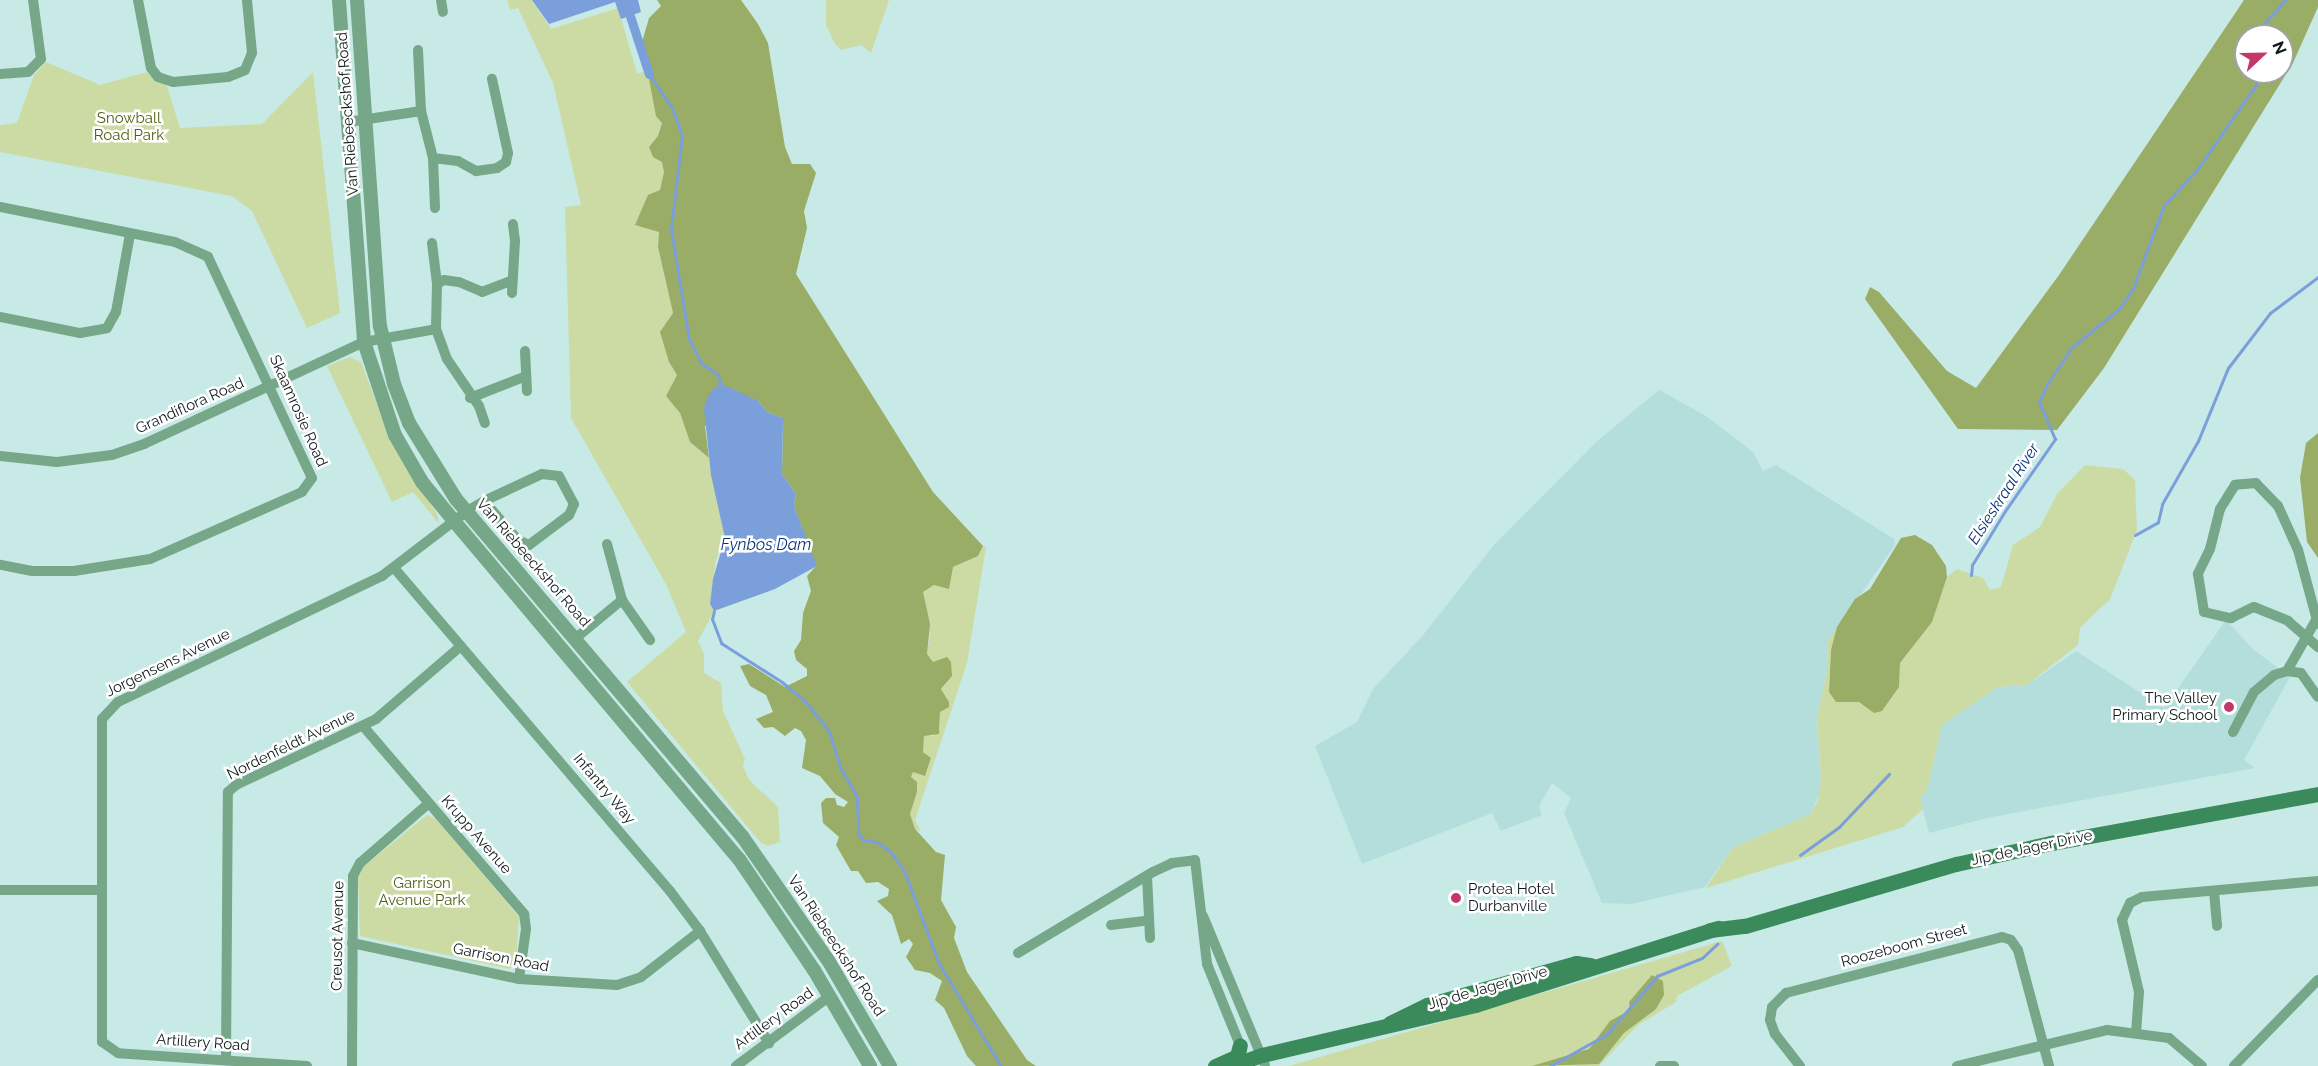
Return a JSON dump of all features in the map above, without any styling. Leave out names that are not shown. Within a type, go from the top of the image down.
[{"type":"main road","name":"Jip de Jager Drive","points":[[1231,1066],[1265,1060],[1387,1025],[1427,1005],[1576,963],[1592,965],[1710,930],[1745,926],[1956,864],[2051,843],[2318,794]]},
{"type":"main road","name":"Jip de Jager Drive","points":[[2262,806],[2318,803]]},
{"type":"main road","points":[[1215,1066],[1236,1058],[1240,1045]]},
{"type":"street","points":[[0,74],[28,72],[41,59],[33,0]]},
{"type":"street","points":[[138,0],[151,68],[158,76],[173,82],[228,77],[244,70],[252,53],[247,0]]},
{"type":"street","name":"Van Riebeeckshof Road","points":[[339,0],[364,342],[395,435],[422,482],[739,859],[830,996],[870,1066]]},
{"type":"street","name":"Van Riebeeckshof Road","points":[[357,0],[382,336],[409,423],[440,476],[467,511],[754,851],[828,960],[890,1066]]},
{"type":"street","points":[[441,0],[443,12]]},
{"type":"street","points":[[418,50],[421,111],[433,158],[435,208]]},
{"type":"street","points":[[433,158],[458,161],[476,171],[497,168],[506,162],[508,153],[492,79]]},
{"type":"street","points":[[348,122],[421,111]]},
{"type":"street","name":"Skaamrosie Road","points":[[0,207],[182,244],[207,257],[310,468],[311,482],[302,492],[185,547],[131,564],[53,572],[0,565]]},
{"type":"street","points":[[512,293],[510,281],[515,255],[513,224]]},
{"type":"street","points":[[0,317],[80,333],[107,328],[116,312],[130,234]]},
{"type":"street","points":[[432,243],[437,284],[435,329],[438,340],[470,398],[479,406],[485,423]]},
{"type":"street","points":[[437,284],[444,280],[459,282],[483,292],[510,281]]},
{"type":"street","name":"Grandiflora Road","points":[[0,456],[57,462],[112,455],[271,386],[364,342],[382,336],[435,329]]},
{"type":"street","points":[[525,351],[528,359],[524,377],[527,391]]},
{"type":"street","points":[[470,398],[524,377]]},
{"type":"street","name":"Jorgensens Avenue","points":[[102,1042],[100,730],[108,709],[395,569],[467,511],[484,501],[549,472],[559,476],[574,504],[569,515],[529,545],[518,540],[484,501]]},
{"type":"street","points":[[2233,732],[2256,688],[2288,671],[2305,636],[2317,622],[2298,550],[2278,507],[2256,483],[2235,484],[2220,508],[2210,549],[2198,574],[2204,612],[2235,617],[2254,607],[2279,616],[2305,636],[2318,647]]},
{"type":"street","points":[[607,544],[622,600],[650,640]]},
{"type":"street","name":"Infantry Way","points":[[395,569],[700,931],[769,1043]]},
{"type":"street","points":[[576,664],[572,645],[576,638],[622,600]]},
{"type":"street","points":[[543,626],[576,638]]},
{"type":"street","name":"Nordenfeldt Avenue","points":[[226,1058],[227,795],[236,785],[376,719],[461,646]]},
{"type":"street","points":[[2288,671],[2306,676],[2318,697]]},
{"type":"street","name":"Krupp Avenue","points":[[363,726],[524,914],[526,929],[519,979]]},
{"type":"street","name":"Creusot Avenue","points":[[352,1066],[352,943],[356,869],[429,803]]},
{"type":"street","points":[[1018,952],[1172,863],[1195,860],[1207,964],[1247,1063]]},
{"type":"street","points":[[1147,876],[1150,938]]},
{"type":"street","points":[[2136,1033],[2139,992],[2122,925],[2124,910],[2142,897],[2318,881]]},
{"type":"street","points":[[0,890],[100,890]]},
{"type":"street","points":[[2214,891],[2217,926]]},
{"type":"street","points":[[1200,907],[1265,1060]]},
{"type":"street","points":[[1111,924],[1149,920]]},
{"type":"street","name":"Garrison Road","points":[[352,943],[519,979],[626,984],[700,931]]},
{"type":"street","name":"Roozeboom Street","points":[[1800,1066],[1775,1034],[1770,1020],[1772,1007],[1786,993],[1996,937],[2011,940],[2018,950],[2049,1066]]},
{"type":"street","points":[[2234,1066],[2318,980]]},
{"type":"street","name":"Artillery Road","points":[[736,1066],[830,996]]},
{"type":"street","points":[[1958,1066],[2094,1030],[2136,1033],[2173,1040],[2202,1066]]},
{"type":"street","name":"Artillery Road","points":[[102,1042],[118,1053],[226,1058],[307,1066]]},
{"type":"street","points":[[1660,1066],[1674,1066]]},
{"type":"shaded area","points":[[1659,390],[1706,416],[1753,452],[1763,471],[1776,465],[1894,539],[1895,545],[1827,643],[1828,667],[1817,717],[1821,789],[1811,814],[1732,848],[1705,887],[1631,904],[1602,903],[1564,813],[1571,798],[1552,783],[1539,806],[1542,815],[1501,831],[1492,813],[1362,864],[1315,746],[1357,722],[1373,689],[1424,634],[1493,546],[1596,442]]},
{"type":"shaded area","points":[[2226,620],[2254,650],[2290,677],[2244,760],[2255,768],[1987,818],[1929,833],[1920,798],[1927,790],[1942,725],[1950,718],[1998,687],[2027,685],[2076,651],[2164,708]]},
{"type":"green space","points":[[507,0],[532,0],[551,29],[618,8],[637,73],[647,72],[652,85],[656,115],[662,123],[659,136],[664,172],[658,247],[673,313],[669,362],[677,375],[666,396],[680,413],[690,442],[709,458],[725,538],[716,560],[710,604],[714,611],[698,641],[704,654],[704,673],[721,683],[723,711],[745,759],[743,766],[749,780],[778,807],[780,842],[768,846],[761,843],[627,682],[686,632],[666,584],[571,418],[565,207],[581,205],[553,83],[518,8],[510,10]]},
{"type":"green space","points":[[657,0],[741,0],[758,24],[768,43],[785,147],[792,164],[810,164],[816,173],[804,211],[807,228],[796,274],[933,492],[983,546],[978,556],[953,567],[949,589],[934,585],[923,592],[930,624],[927,654],[933,662],[947,657],[951,662],[952,676],[941,689],[949,702],[949,707],[940,712],[939,734],[924,736],[923,752],[931,758],[925,776],[913,772],[911,777],[917,782],[917,792],[910,814],[915,829],[936,852],[945,855],[941,900],[956,927],[954,938],[967,972],[1027,1060],[1036,1066],[976,1066],[967,1056],[944,1008],[935,1000],[942,981],[930,973],[915,970],[906,957],[913,944],[909,939],[901,944],[892,915],[877,901],[888,896],[889,889],[878,882],[866,883],[858,871],[851,871],[836,845],[839,837],[823,823],[821,803],[826,798],[835,798],[837,805],[844,807],[848,802],[835,794],[820,776],[802,768],[806,740],[801,731],[795,728],[785,736],[773,727],[764,728],[756,719],[773,712],[766,695],[750,686],[740,666],[749,664],[785,687],[807,676],[807,669],[796,660],[794,651],[801,640],[803,613],[811,591],[807,576],[816,566],[794,506],[796,494],[782,474],[783,418],[767,412],[758,401],[705,426],[709,458],[690,442],[680,413],[666,396],[677,375],[669,362],[660,332],[673,313],[658,247],[659,232],[635,225],[648,195],[660,190],[664,172],[662,162],[653,157],[649,147],[658,136],[662,123],[656,116],[642,42],[649,18],[661,6]]},
{"type":"green space","points":[[826,0],[889,0],[871,53],[861,45],[841,50],[835,44],[826,25]]},
{"type":"green space","points":[[2244,0],[2318,0],[2318,7],[2294,61],[2294,24],[2234,24],[2234,84],[2280,84],[2104,368],[2057,430],[1958,429],[1865,299],[1870,287],[1879,292],[1947,371],[1976,388],[2059,275]]},
{"type":"green space","name":"Snowball Road Park","points":[[46,62],[100,85],[147,72],[167,86],[180,128],[262,124],[313,72],[340,313],[307,328],[252,211],[232,196],[0,152],[0,125],[17,123],[34,75]]},
{"type":"green space","points":[[350,357],[361,362],[390,439],[437,514],[439,524],[413,492],[392,502],[327,366]]},
{"type":"green space","points":[[2318,433],[2318,558],[2307,542],[2300,478],[2306,443]]},
{"type":"green space","points":[[2085,465],[2123,469],[2135,480],[2137,530],[2110,599],[2080,628],[2078,645],[2027,685],[1998,687],[1942,725],[1927,790],[1920,798],[1923,809],[1903,827],[1706,888],[1732,848],[1811,814],[1818,800],[1821,780],[1817,717],[1828,667],[1827,643],[1837,627],[1838,635],[1831,650],[1829,692],[1836,702],[1859,702],[1882,711],[1899,687],[1900,663],[1932,622],[1947,577],[1957,569],[1983,578],[1990,590],[2001,587],[2013,545],[2040,527],[2057,494]]},
{"type":"green space","points":[[1915,535],[1932,545],[1946,566],[1947,577],[1932,622],[1900,663],[1899,687],[1882,711],[1874,713],[1859,702],[1836,702],[1829,692],[1831,650],[1837,627],[1855,599],[1870,589],[1901,538]]},
{"type":"green space","points":[[983,546],[986,547],[967,663],[915,820],[921,832],[915,829],[910,814],[917,792],[911,778],[913,772],[925,775],[928,769],[931,758],[923,752],[924,735],[932,736],[940,729],[940,711],[946,697],[941,689],[948,682],[927,654],[930,635],[923,592],[950,576],[953,567],[978,556]]},
{"type":"green space","name":"Garrison Avenue Park","points":[[427,815],[436,819],[519,917],[516,962],[510,969],[360,936],[358,878],[364,866]]},
{"type":"green space","points":[[1722,941],[1732,966],[1677,996],[1676,1002],[1638,1025],[1599,1066],[1289,1066]]},
{"type":"green space","points":[[1652,975],[1663,981],[1664,995],[1656,1009],[1624,1033],[1599,1064],[1532,1066],[1589,1049],[1610,1021],[1630,1010],[1629,1002]]},
{"type":"water","points":[[532,0],[638,0],[641,12],[621,19],[615,2],[549,24]]},
{"type":"water","name":"Fynbos Dam","points":[[720,383],[758,401],[767,412],[783,418],[782,474],[796,494],[794,506],[817,566],[775,589],[714,611],[710,604],[713,579],[725,538],[711,475],[704,408],[709,394]]},
{"type":"waterway","name":"Elsieskraal River","points":[[2263,24],[2285,0]]},
{"type":"waterway","points":[[630,16],[649,74]]},
{"type":"waterway","points":[[649,74],[672,108],[682,135],[671,229],[689,339],[701,363],[718,375],[720,383]]},
{"type":"waterway","name":"Elsieskraal River","points":[[1971,575],[1972,565],[2005,511],[2055,439],[2039,402],[2048,383],[2072,347],[2119,309],[2133,288],[2164,205],[2196,171],[2257,84]]},
{"type":"waterway","points":[[2135,535],[2158,522],[2162,504],[2198,441],[2228,368],[2270,313],[2318,277]]},
{"type":"waterway","points":[[714,611],[712,619],[721,643],[782,682],[805,701],[828,729],[840,767],[857,797],[858,833],[863,840],[877,842],[891,852],[905,873],[939,964],[1001,1066]]},
{"type":"waterway","name":"Elsieskraal River","points":[[1800,855],[1839,827],[1889,774]]},
{"type":"waterway","name":"Elsieskraal River","points":[[1550,1066],[1607,1034],[1657,976],[1702,958],[1717,944]]},
{"type":"place","name":"The Valley Primary School","points":[[2229,707]]},
{"type":"place","name":"Protea Hotel Durbanville","points":[[1456,898]]}]
